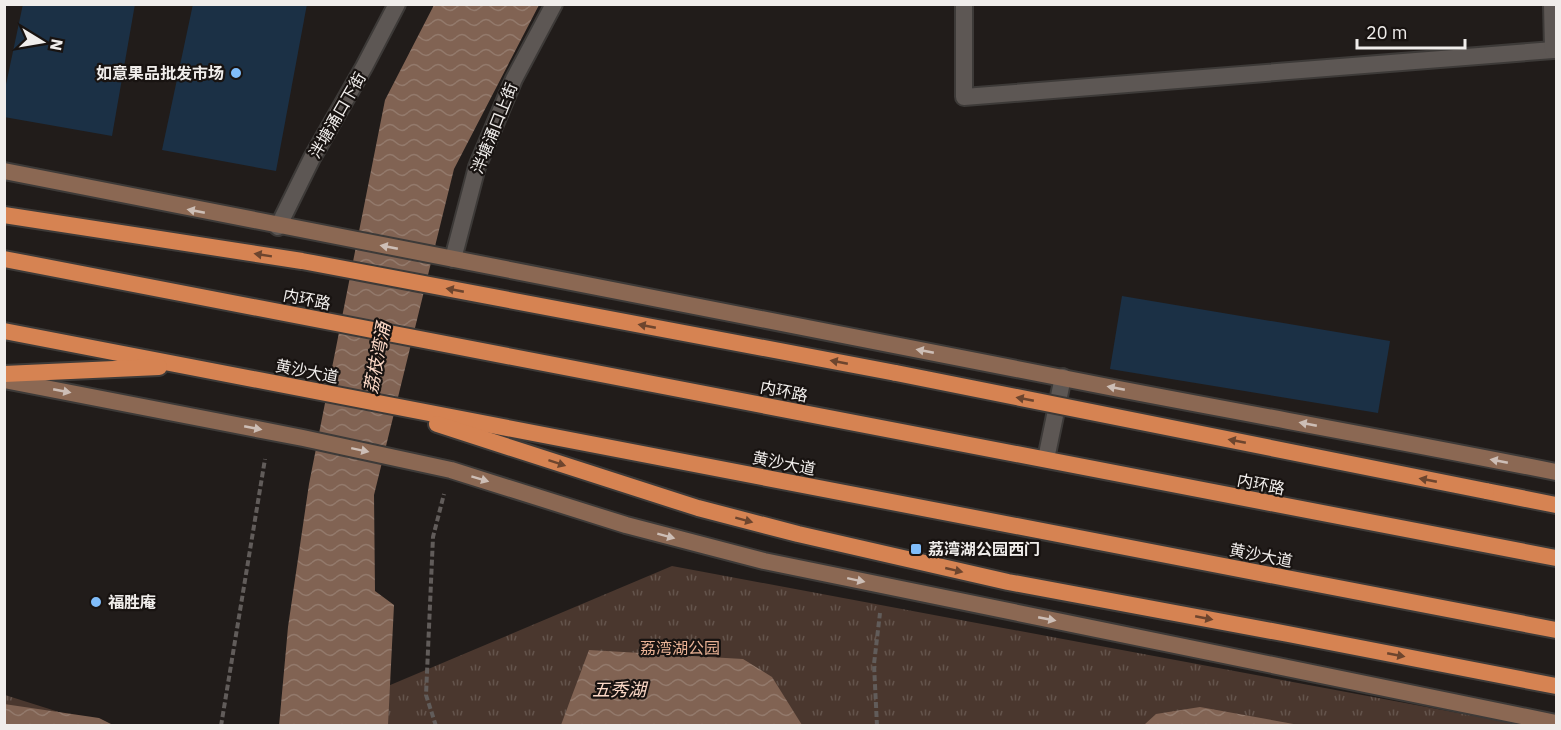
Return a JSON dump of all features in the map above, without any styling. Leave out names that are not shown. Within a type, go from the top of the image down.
[{"type":"highway","points":[[4,215],[290,259],[495,297],[908,375],[1557,505]]},
{"type":"highway","points":[[4,253],[1438,531],[1557,551]]},
{"type":"highway","name":"内环路","points":[[4,259],[1557,558]]},
{"type":"highway","points":[[4,326],[322,390],[1557,623]]},
{"type":"highway","name":"黄沙大道","points":[[4,331],[322,390],[406,409],[1557,630]]},
{"type":"highway","points":[[4,374],[187,366]]},
{"type":"highway","points":[[322,390],[698,508],[798,534],[1008,582],[1557,686]]},
{"type":"main road","points":[[4,171],[286,228],[1557,472]]},
{"type":"main road","points":[[4,380],[270,431],[451,470],[626,525],[764,561],[1557,723]]},
{"type":"street","name":"泮塘涌口下街","points":[[286,228],[312,158],[364,68],[397,4]]},
{"type":"street","name":"泮塘涌口上街","points":[[449,259],[477,166],[514,79],[554,4]]},
{"type":"street","points":[[964,4],[964,97],[1555,50],[1552,4]]},
{"type":"street","points":[[1047,454],[1064,377]]},
{"type":"path","points":[[221,726],[270,431]]},
{"type":"path","points":[[436,726],[426,695],[433,537],[451,470]]},
{"type":"path","points":[[877,726],[874,664],[881,606]]},
{"type":"green space","name":"荔湾湖公园","points":[[672,566],[1523,725],[293,726]]},
{"type":"green space","points":[[5,695],[100,725],[5,725]]},
{"type":"water","name":"荔枝湾涌","points":[[434,5],[539,5],[454,169],[374,495],[375,591],[394,605],[388,725],[279,726],[288,627],[309,484],[385,100]]},
{"type":"water","name":"五秀湖","points":[[589,650],[743,659],[772,677],[802,725],[561,725]]},
{"type":"water","points":[[4,704],[99,718],[113,725],[5,725]]},
{"type":"water","points":[[1200,707],[1299,725],[1144,725],[1156,714]]},
{"type":"building","points":[[23,4],[135,4],[112,136],[4,117],[4,94]]},
{"type":"building","name":"如意果品批发市场","points":[[193,4],[307,4],[276,171],[162,150]]},
{"type":"building","points":[[1122,296],[1390,341],[1378,413],[1110,369]]},
{"type":"place","name":"如意果品批发市场","points":[[236,73]]},
{"type":"place","name":"荔湾湖公园西门","points":[[916,549]]},
{"type":"place","name":"福胜庵","points":[[96,602]]}]
